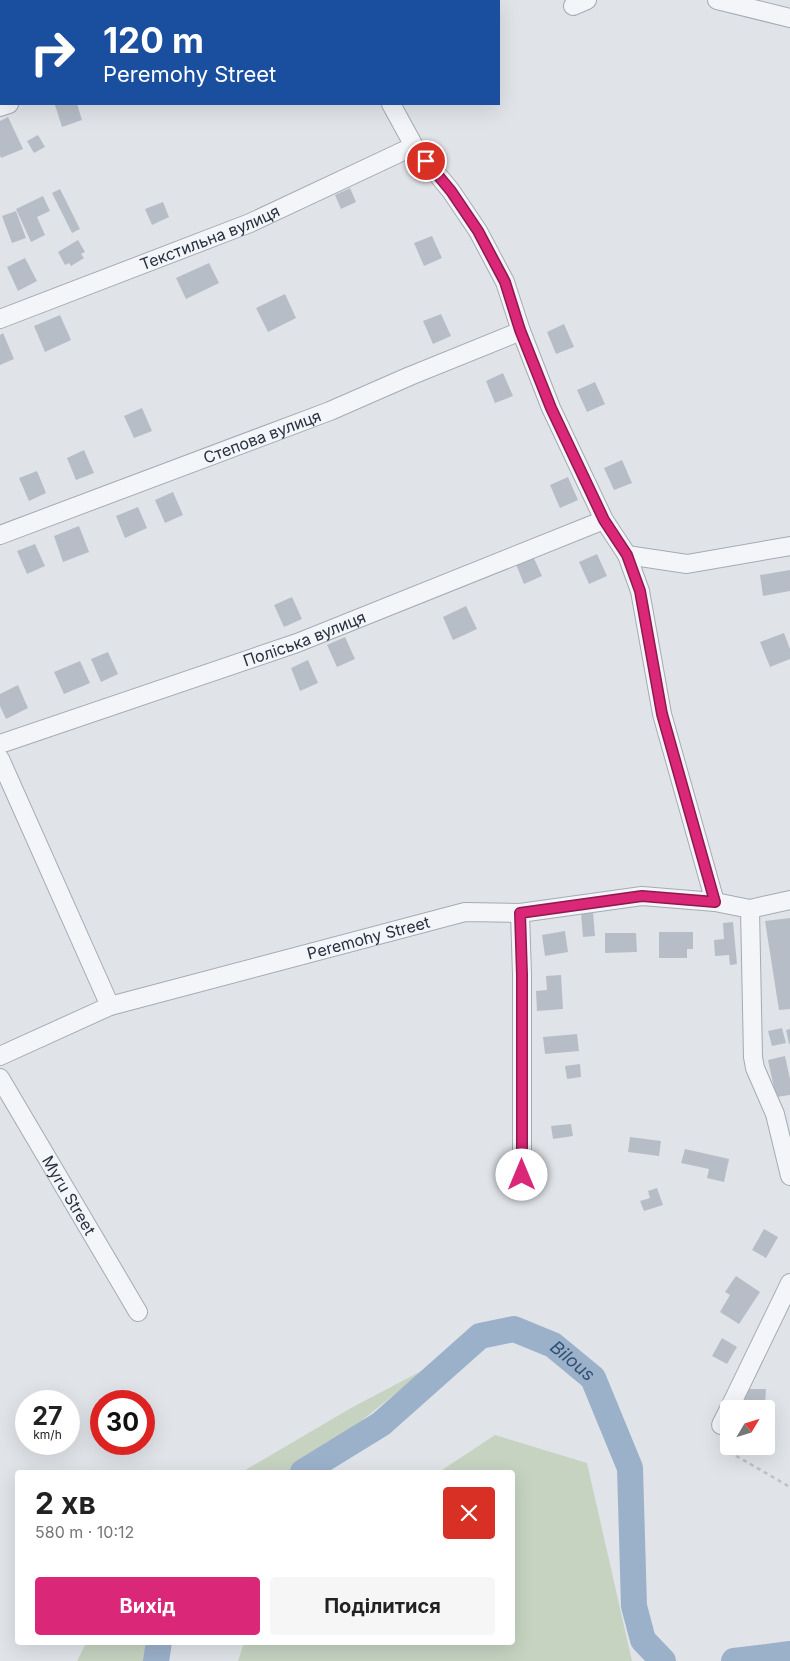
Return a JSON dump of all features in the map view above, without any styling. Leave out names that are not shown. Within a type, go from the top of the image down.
[{"type":"street","points":[[717,0],[790,18]]},
{"type":"street","points":[[392,105],[414,146],[451,191],[478,231],[505,282],[520,330],[551,408],[604,520],[627,555],[640,591],[662,714],[715,902]]},
{"type":"street","name":"Текстильна вулиця","points":[[0,319],[250,223],[414,146]]},
{"type":"street","name":"Степова вулиця","points":[[0,535],[330,411],[520,330]]},
{"type":"street","name":"Поліська вулиця","points":[[0,744],[297,643],[604,520]]},
{"type":"street","points":[[627,555],[687,564],[790,546]]},
{"type":"street","points":[[0,759],[110,1006]]},
{"type":"street","name":"Peremohy Street","points":[[0,1056],[110,1006],[465,912],[520,913],[642,896],[715,902],[750,909],[790,900]]},
{"type":"street","points":[[750,909],[753,1057],[755,1068],[778,1122],[790,1176]]},
{"type":"street","points":[[520,913],[522,975],[522,1175]]},
{"type":"street","name":"Myru Street","points":[[0,1078],[138,1312]]},
{"type":"street","points":[[733,1400],[790,1282]]},
{"type":"path","points":[[734,1455],[790,1487]]},
{"type":"green space","points":[[427,1368],[324,1451],[291,1470],[245,1470],[351,1408]]},
{"type":"green space","points":[[495,1435],[587,1463],[632,1661],[238,1661],[243,1645],[515,1645],[515,1470],[442,1470]]},
{"type":"green space","points":[[85,1645],[150,1645],[146,1661],[77,1661]]},
{"type":"building","points":[[55,105],[77,105],[82,120],[62,127]]},
{"type":"building","points":[[8,117],[23,149],[1,158],[0,121]]},
{"type":"building","points":[[38,135],[45,147],[34,153],[27,141]]},
{"type":"building","points":[[350,188],[356,202],[341,209],[335,195]]},
{"type":"building","points":[[60,189],[80,229],[72,233],[52,193]]},
{"type":"building","points":[[43,196],[50,211],[37,217],[45,235],[31,242],[16,209]]},
{"type":"building","points":[[163,202],[169,217],[152,225],[145,209]]},
{"type":"building","points":[[16,211],[26,238],[12,243],[2,216]]},
{"type":"building","points":[[432,236],[442,258],[424,266],[414,243]]},
{"type":"building","points":[[78,240],[85,252],[81,254],[84,258],[71,266],[69,263],[65,265],[58,252]]},
{"type":"building","points":[[25,258],[37,281],[18,291],[7,267]]},
{"type":"building","points":[[209,263],[219,283],[186,299],[176,278]]},
{"type":"building","points":[[285,294],[296,318],[268,332],[256,308]]},
{"type":"building","points":[[441,314],[451,336],[433,344],[423,321]]},
{"type":"building","points":[[60,315],[71,340],[45,352],[34,326]]},
{"type":"building","points":[[564,324],[574,347],[556,354],[547,332]]},
{"type":"building","points":[[3,333],[14,359],[0,365],[0,335]]},
{"type":"building","points":[[503,373],[513,396],[495,403],[486,381]]},
{"type":"building","points":[[595,382],[605,404],[587,412],[577,390]]},
{"type":"building","points":[[142,408],[152,431],[134,438],[124,416]]},
{"type":"building","points":[[84,450],[94,473],[76,480],[67,458]]},
{"type":"building","points":[[622,460],[632,483],[614,490],[604,468]]},
{"type":"building","points":[[37,471],[46,493],[29,501],[19,478]]},
{"type":"building","points":[[568,477],[578,500],[560,508],[550,485]]},
{"type":"building","points":[[173,492],[183,515],[165,523],[155,500]]},
{"type":"building","points":[[138,507],[147,528],[125,538],[116,516]]},
{"type":"building","points":[[79,526],[89,552],[63,562],[54,536]]},
{"type":"building","points":[[35,544],[45,566],[27,574],[17,551]]},
{"type":"building","points":[[532,554],[542,576],[524,584],[515,562]]},
{"type":"building","points":[[597,554],[607,576],[589,584],[579,562]]},
{"type":"building","points":[[790,570],[790,591],[763,596],[760,575]]},
{"type":"building","points":[[292,597],[302,619],[284,627],[274,605]]},
{"type":"building","points":[[466,606],[477,629],[453,640],[443,617]]},
{"type":"building","points":[[784,633],[790,649],[790,659],[770,667],[760,642]]},
{"type":"building","points":[[345,637],[355,659],[337,667],[327,645]]},
{"type":"building","points":[[108,652],[118,674],[101,682],[91,659]]},
{"type":"building","points":[[308,660],[318,683],[300,691],[291,668]]},
{"type":"building","points":[[80,661],[90,683],[64,694],[54,672]]},
{"type":"building","points":[[18,685],[28,708],[6,719],[0,706],[0,694]]},
{"type":"building","points":[[593,912],[595,936],[583,937],[581,913]]},
{"type":"building","points":[[790,918],[790,1009],[779,1010],[765,921]]},
{"type":"building","points":[[733,922],[737,964],[730,965],[729,955],[715,956],[714,940],[724,939],[723,923]]},
{"type":"building","points":[[565,931],[568,952],[545,956],[542,935]]},
{"type":"building","points":[[659,932],[693,932],[693,949],[687,949],[687,958],[659,958]]},
{"type":"building","points":[[605,933],[636,933],[637,952],[605,953]]},
{"type":"building","points":[[561,975],[563,1009],[537,1011],[536,991],[547,990],[546,976]]},
{"type":"building","points":[[782,1028],[786,1043],[772,1046],[768,1031]]},
{"type":"building","points":[[790,1029],[790,1044],[789,1044],[786,1030]]},
{"type":"building","points":[[577,1034],[579,1051],[545,1054],[543,1037]]},
{"type":"building","points":[[785,1056],[790,1079],[790,1095],[776,1097],[768,1060]]},
{"type":"building","points":[[580,1064],[581,1077],[567,1079],[565,1066]]},
{"type":"building","points":[[571,1124],[573,1136],[553,1139],[551,1126]]},
{"type":"building","points":[[630,1137],[661,1141],[659,1156],[628,1152]]},
{"type":"building","points":[[685,1149],[729,1159],[724,1182],[707,1178],[709,1169],[681,1163]]},
{"type":"building","points":[[657,1188],[663,1205],[644,1211],[640,1201],[650,1198],[648,1191]]},
{"type":"building","points":[[764,1229],[778,1237],[766,1258],[752,1250]]},
{"type":"building","points":[[736,1276],[760,1292],[739,1324],[720,1312],[730,1295],[725,1292]]},
{"type":"building","points":[[722,1338],[737,1347],[727,1364],[712,1356]]},
{"type":"building","points":[[741,1389],[766,1389],[765,1400],[741,1400]]},
{"type":"waterway","name":"Bilous","points":[[306,1470],[381,1424],[480,1336],[514,1329],[553,1345],[593,1378],[630,1468],[634,1606],[643,1640],[663,1661]]},
{"type":"waterway","name":"Bilous","points":[[156,1661],[159,1645]]},
{"type":"waterway","name":"Bilous","points":[[734,1661],[790,1654]]},
{"type":"route","points":[[426,161],[451,191],[478,231],[505,282],[520,330],[551,408],[604,520],[627,555],[640,591],[662,714],[715,902],[642,896],[520,913],[522,975],[522,1175]]}]
